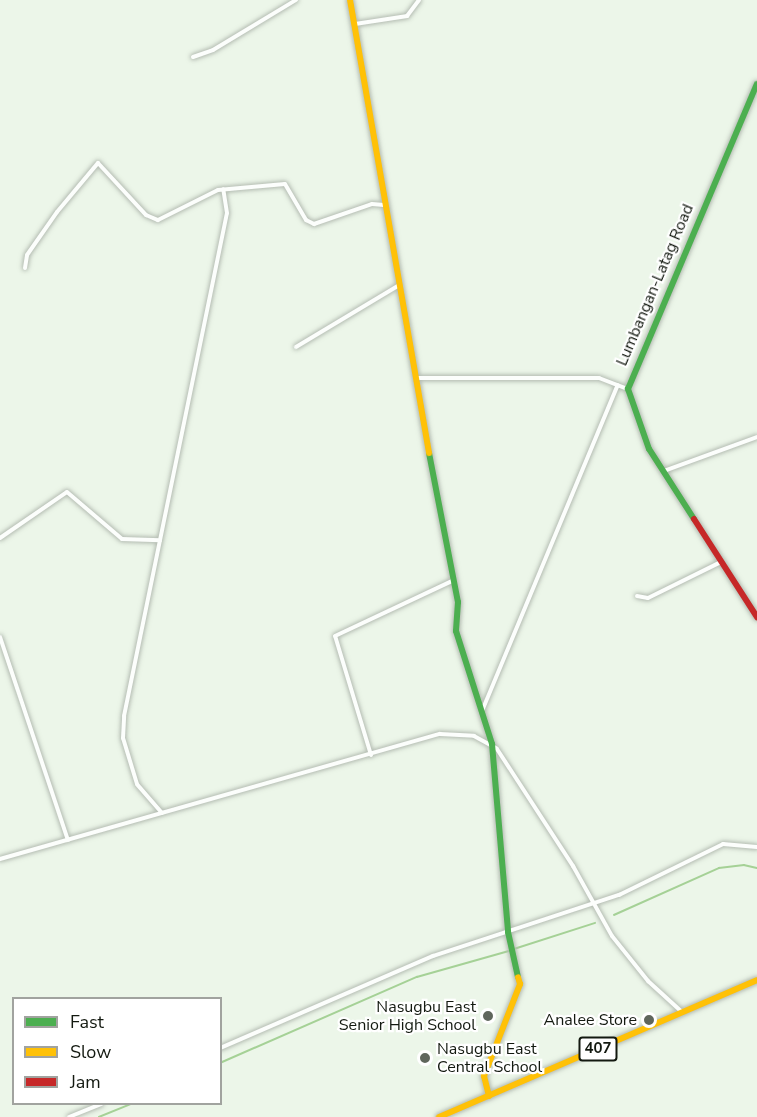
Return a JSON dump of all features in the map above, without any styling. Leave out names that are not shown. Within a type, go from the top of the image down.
[{"type":"street","points":[[193,57],[213,50],[296,0]]},
{"type":"street","points":[[350,0],[384,205],[452,581],[460,614],[456,631],[492,744],[508,932],[520,984],[484,1076],[489,1096]]},
{"type":"street","points":[[354,24],[407,16],[419,0]]},
{"type":"street","name":"Lumbangan-Latag Road","points":[[757,84],[628,389],[640,430],[663,471],[757,616]]},
{"type":"street","points":[[25,268],[27,255],[98,163],[146,215],[158,220],[175,208],[223,189],[285,184],[306,220],[314,224],[372,204],[384,205]]},
{"type":"street","points":[[162,813],[137,784],[123,738],[124,716],[227,213],[223,189]]},
{"type":"street","points":[[296,347],[399,285]]},
{"type":"street","points":[[416,378],[599,378],[628,389]]},
{"type":"street","points":[[481,714],[618,385]]},
{"type":"street","points":[[663,471],[757,437]]},
{"type":"street","points":[[0,538],[67,492],[122,538],[160,540]]},
{"type":"street","points":[[637,596],[648,598],[721,561]]},
{"type":"street","points":[[371,755],[335,636],[452,581]]},
{"type":"street","points":[[0,637],[68,840]]},
{"type":"street","points":[[0,859],[453,733],[492,744],[532,800],[596,904],[612,936],[634,963],[682,1012]]},
{"type":"street","points":[[222,1047],[433,956],[596,904],[723,844],[757,847]]},
{"type":"street","name":"407","points":[[439,1117],[757,980]]},
{"type":"street","points":[[69,1117],[99,1105]]},
{"type":"waterway","points":[[614,915],[719,868],[744,865],[757,868]]},
{"type":"waterway","points":[[514,949],[595,923]]},
{"type":"waterway","points":[[222,1062],[417,977],[509,951]]},
{"type":"waterway","points":[[99,1117],[129,1105]]},
{"type":"traffic: fast","points":[[694,519],[649,449],[628,389],[757,84]]},
{"type":"traffic: fast","points":[[429,453],[458,602],[456,631],[492,744],[508,932],[518,977]]},
{"type":"traffic: slow","points":[[350,0],[429,453]]},
{"type":"traffic: slow","points":[[489,1096],[484,1076],[520,984],[518,977]]},
{"type":"traffic: slow","points":[[439,1117],[757,980]]},
{"type":"traffic: jam","points":[[694,519],[757,617]]},
{"type":"place","name":"Nasugbu East Senior High School","points":[[488,1016]]},
{"type":"place","name":"Analee Store","points":[[649,1020]]},
{"type":"place","name":"Nasugbu East Central School","points":[[425,1058]]}]
